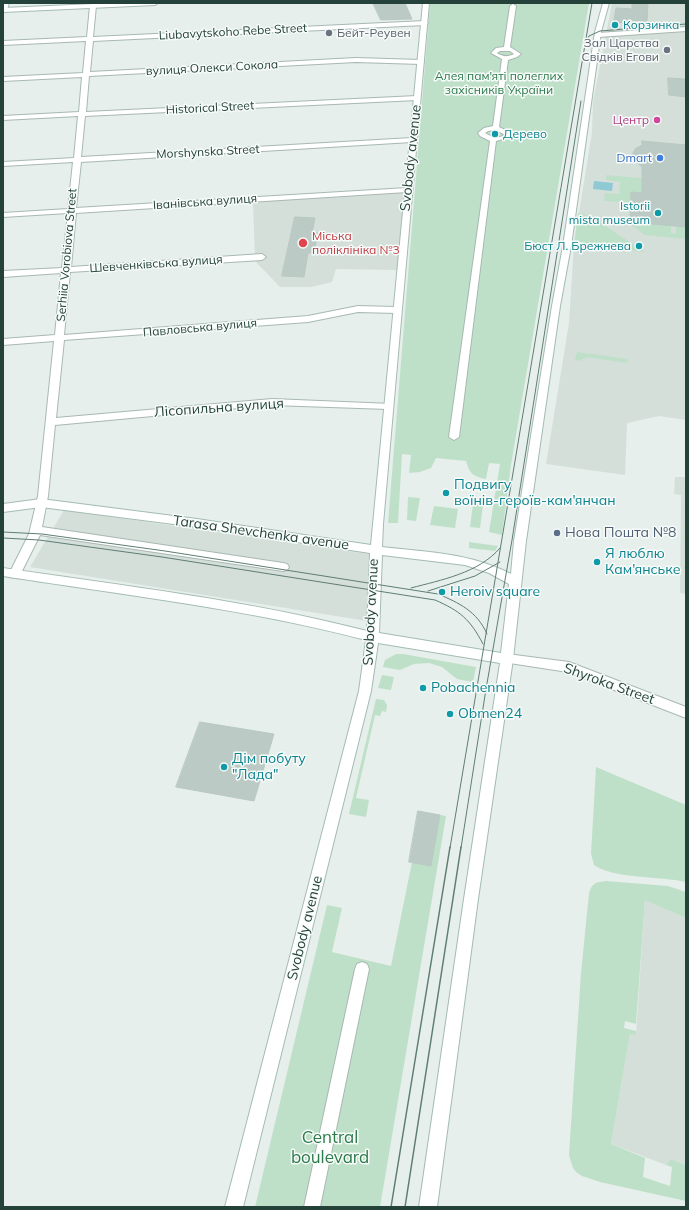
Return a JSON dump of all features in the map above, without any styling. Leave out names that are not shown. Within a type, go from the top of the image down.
[{"type":"street","points":[[6,3],[3,10],[155,3]]},
{"type":"street","name":"Svobody avenue","points":[[234,1207],[365,691],[373,637],[375,550],[396,310],[426,3]]},
{"type":"street","points":[[428,1207],[471,899],[507,659],[521,534],[556,306],[567,246],[575,183],[598,35],[606,3]]},
{"type":"street","name":"Serhiia Vorobiova Street","points":[[9,573],[36,530],[41,503],[60,339],[71,210],[93,6]]},
{"type":"street","points":[[506,49],[513,6]]},
{"type":"street","name":"Liubavytskoho Rebe Street","points":[[3,43],[425,23]]},
{"type":"street","points":[[598,35],[686,29]]},
{"type":"street","points":[[498,49],[506,49],[515,50],[518,54],[514,57],[505,58],[496,56],[494,52],[498,49]]},
{"type":"street","points":[[496,128],[505,58]]},
{"type":"street","name":"вулиця Олекси Сокола","points":[[3,79],[356,60],[421,62]]},
{"type":"street","name":"Historical Street","points":[[3,118],[417,98]]},
{"type":"street","points":[[496,128],[505,131],[508,135],[503,139],[494,140],[484,138],[481,133],[486,129],[496,128]]},
{"type":"street","name":"Morshynska Street","points":[[3,164],[412,140]]},
{"type":"street","points":[[454,437],[494,140]]},
{"type":"street","name":"Іванівська вулиця","points":[[3,215],[408,190]]},
{"type":"street","name":"Шевченківська вулиця","points":[[3,274],[262,257]]},
{"type":"street","name":"Павловська вулиця","points":[[3,342],[60,339],[308,319],[358,308],[396,310]]},
{"type":"street","name":"Лісопильна вулиця","points":[[50,422],[272,402],[388,406]]},
{"type":"street","name":"Tarasa Shevchenka avenue","points":[[3,508],[41,503],[197,522],[375,550],[466,561],[493,570],[516,582]]},
{"type":"street","points":[[36,530],[283,567]]},
{"type":"street","points":[[9,573],[168,597],[315,622],[373,637],[507,659]]},
{"type":"street","name":"Shyroka Street","points":[[507,659],[569,667],[686,713]]},
{"type":"street","points":[[312,1207],[362,968]]},
{"type":"shaded area","points":[[612,3],[686,3],[686,420],[659,416],[627,423],[625,475],[546,464],[569,323],[574,244],[592,132],[593,102]]},
{"type":"shaded area","points":[[405,191],[397,270],[336,269],[332,282],[311,287],[280,287],[255,261],[253,201]]},
{"type":"shaded area","points":[[675,477],[686,477],[686,594],[680,593],[681,495],[674,494]]},
{"type":"shaded area","points":[[64,510],[369,554],[367,621],[30,567]]},
{"type":"shaded area","points":[[645,899],[686,918],[686,1165],[671,1159],[666,1165],[611,1144],[630,1034],[636,1035]]},
{"type":"green space","name":"Алея пам'яті полеглих захісників України","points":[[430,3],[589,3],[511,465],[502,535],[489,532],[500,464],[489,463],[486,479],[472,474],[466,461],[436,458],[431,468],[420,472],[409,473],[411,455],[402,454],[398,523],[388,523]]},
{"type":"green space","points":[[606,175],[686,182],[648,193],[631,192],[631,197],[635,203],[604,201],[605,193],[619,194],[620,182],[606,180]]},
{"type":"green space","points":[[578,213],[590,216],[645,252],[574,244]]},
{"type":"green space","points":[[630,222],[671,226],[671,233],[676,234],[676,224],[686,227],[686,239],[645,235],[630,224]]},
{"type":"green space","points":[[577,352],[628,359],[627,363],[587,357],[579,361],[575,360]]},
{"type":"green space","points":[[408,497],[420,498],[416,521],[407,520]]},
{"type":"green space","points":[[473,504],[483,505],[480,528],[470,527]]},
{"type":"green space","points":[[434,506],[458,509],[455,528],[430,525]]},
{"type":"green space","points":[[469,542],[498,546],[495,551],[469,548]]},
{"type":"green space","points":[[396,654],[476,667],[473,682],[457,679],[442,667],[429,663],[414,664],[400,670],[383,667],[385,660]]},
{"type":"green space","points":[[382,675],[394,677],[391,690],[378,688]]},
{"type":"green space","points":[[376,699],[384,700],[387,705],[386,712],[382,711],[380,716],[375,715],[356,798],[369,800],[366,817],[349,814]]},
{"type":"green space","points":[[596,767],[686,805],[686,882],[613,873],[594,865],[591,854]]},
{"type":"green space","name":"Central boulevard","points":[[440,815],[446,816],[380,1207],[255,1207],[327,905],[342,908],[332,952],[391,966],[412,862],[431,866]]},
{"type":"green space","points":[[606,881],[668,886],[686,892],[686,918],[645,900],[636,1024],[625,1021],[624,1028],[636,1031],[636,1035],[630,1034],[611,1144],[645,1158],[643,1177],[670,1186],[672,1167],[666,1165],[671,1159],[686,1165],[686,1201],[600,1182],[582,1176],[573,1168],[569,1155],[581,973],[589,893],[595,884]]},
{"type":"water","points":[[594,181],[613,183],[612,191],[593,189]]},
{"type":"building","points":[[373,3],[405,3],[412,19],[381,20]]},
{"type":"building","points":[[632,3],[648,3],[647,21],[631,20],[631,18],[613,26],[616,8],[632,9]]},
{"type":"building","points":[[668,78],[685,79],[686,97],[669,95]]},
{"type":"building","points":[[642,141],[686,145],[686,227],[630,222],[631,192],[642,193],[642,167],[635,161],[632,155],[635,149],[642,145]]},
{"type":"building","name":"Міська поліклініка №3","points":[[295,217],[315,218],[312,233],[318,233],[314,253],[308,253],[304,277],[282,276]]},
{"type":"building","name":"Дім побуту \"Лада\"","points":[[200,722],[274,734],[254,801],[176,787]]},
{"type":"building","points":[[418,811],[440,815],[431,866],[409,862]]},
{"type":"tram line","points":[[585,42],[592,3]]},
{"type":"tram line","points":[[585,42],[589,36],[600,31],[686,24]]},
{"type":"tram line","points":[[498,563],[585,42]]},
{"type":"tram line","points":[[461,848],[486,689],[512,540],[581,101]]},
{"type":"tram line","points":[[3,532],[42,534],[165,551],[438,594],[467,609],[478,619],[486,632]]},
{"type":"tram line","points":[[3,538],[39,540],[162,557],[435,600],[458,612],[464,617],[474,628],[483,644]]},
{"type":"tram line","points":[[411,588],[471,570],[491,557],[500,548]]},
{"type":"tram line","points":[[428,591],[475,576],[498,563]]},
{"type":"tram line","points":[[486,632],[498,563]]},
{"type":"tram line","points":[[450,848],[486,632]]},
{"type":"tram line","points":[[391,1207],[450,847]]},
{"type":"tram line","points":[[405,1207],[461,847]]},
{"type":"place","name":"Корзинка","points":[[615,25]]},
{"type":"place","name":"Бейт-Реувен","points":[[329,33]]},
{"type":"place","name":"Зал Царства Свiдкiв Егови","points":[[667,50]]},
{"type":"place","name":"Центр","points":[[657,120]]},
{"type":"place","name":"Дерево","points":[[495,134]]},
{"type":"place","name":"Dmart","points":[[660,158]]},
{"type":"place","name":"Istorii mista museum","points":[[658,213]]},
{"type":"place","name":"Міська поліклініка №3","points":[[303,243]]},
{"type":"place","name":"Бюст Л. Брежнева","points":[[639,246]]},
{"type":"place","name":"Подвигу воїнів-героїв-кам'янчан","points":[[446,493]]},
{"type":"place","name":"Нова Пошта №8","points":[[557,533]]},
{"type":"place","name":"Я люблю Кам'янське","points":[[597,562]]},
{"type":"place","name":"Heroiv square","points":[[442,592]]},
{"type":"place","name":"Pobachennia","points":[[423,688]]},
{"type":"place","name":"Obmen24","points":[[450,714]]},
{"type":"place","name":"Дім побуту \"Лада\"","points":[[224,767]]}]
